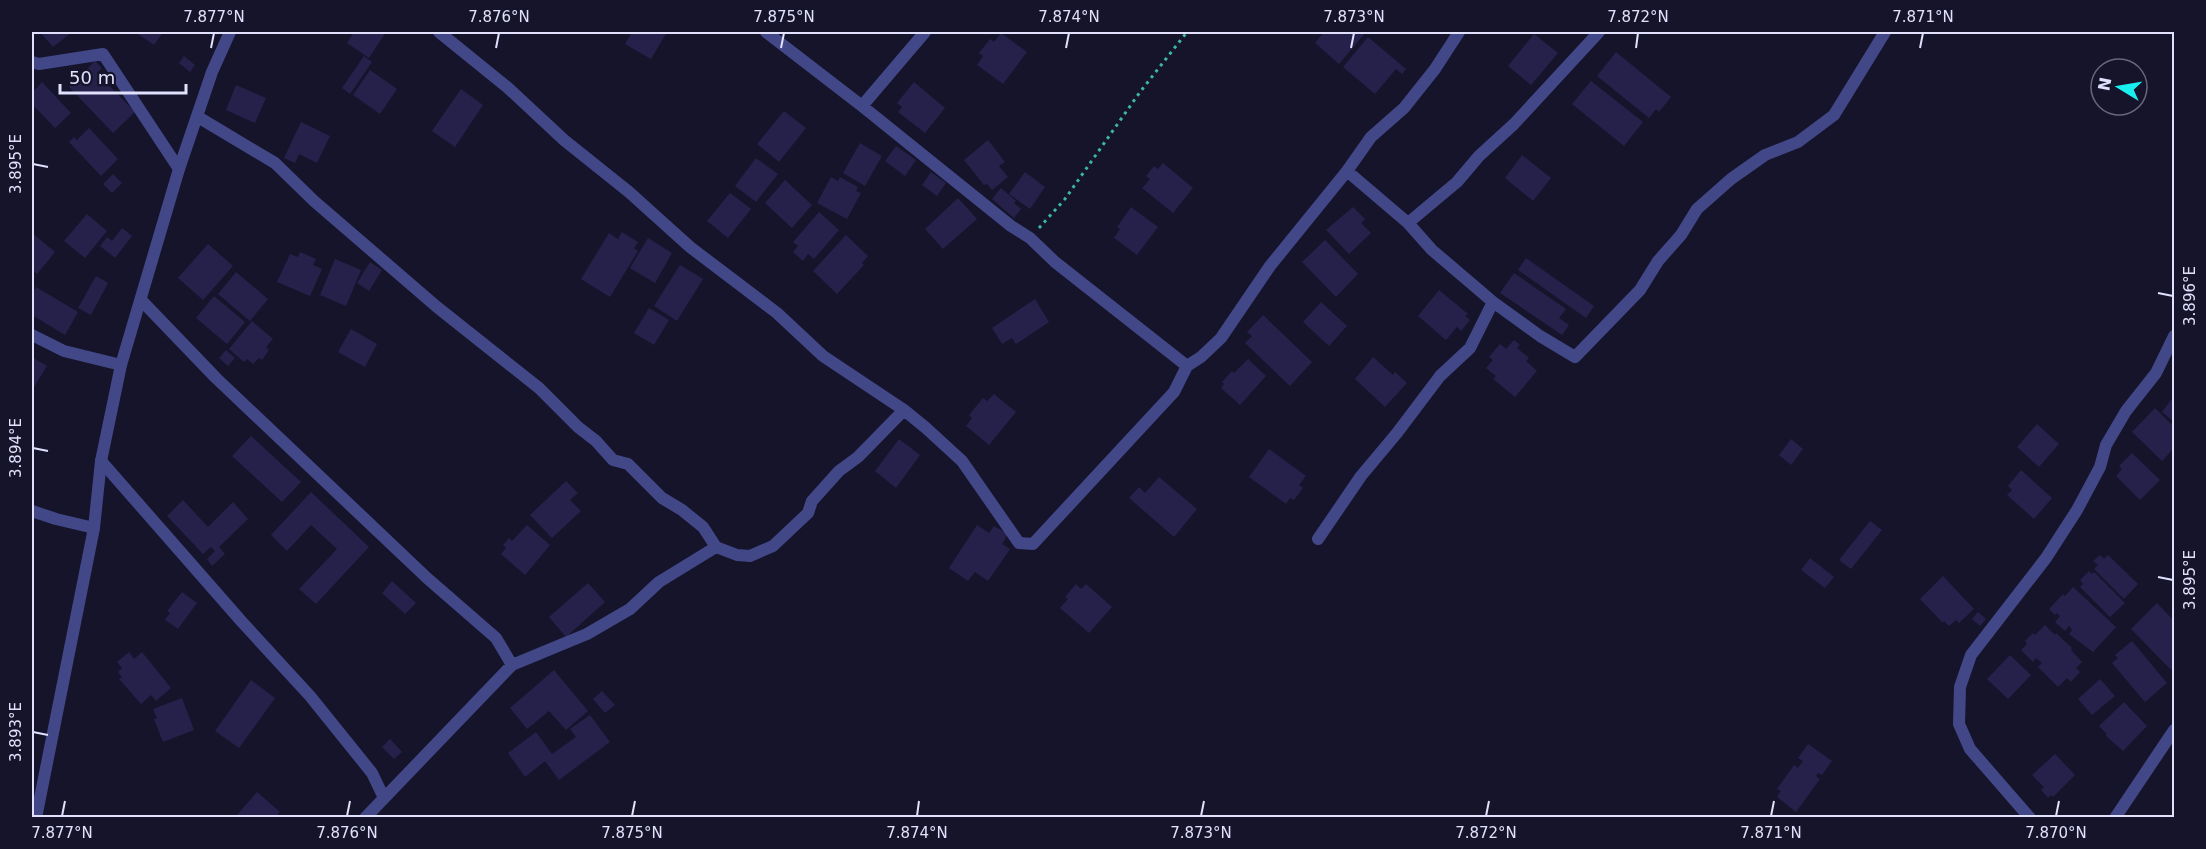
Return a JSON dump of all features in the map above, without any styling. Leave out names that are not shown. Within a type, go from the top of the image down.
[{"type":"street","points":[[36,818],[36,793],[94,528],[101,461],[121,365],[179,169],[212,72],[230,32]]},
{"type":"street","points":[[439,32],[507,87],[564,140],[629,192],[690,247],[777,313],[823,356],[904,410],[962,461],[1019,543],[1033,544],[1174,392],[1187,366],[1201,357],[1221,338],[1270,266],[1347,171],[1371,137],[1404,108],[1435,69],[1459,32]]},
{"type":"street","points":[[766,32],[1011,226],[1030,238],[1055,262],[1187,366]]},
{"type":"street","points":[[862,106],[925,32]]},
{"type":"street","points":[[1408,224],[1457,182],[1479,156],[1514,124],[1599,32]]},
{"type":"street","points":[[1347,171],[1408,224],[1432,250],[1493,302],[1540,336],[1575,357],[1640,290],[1658,261],[1681,235],[1697,209],[1731,179],[1765,155],[1798,142],[1834,115],[1885,32]]},
{"type":"street","points":[[32,62],[39,64],[103,54],[179,169]]},
{"type":"street","points":[[198,117],[275,163],[314,201],[429,299],[539,388],[613,460],[628,464],[662,498],[703,526],[716,547],[737,555],[750,556],[773,546],[808,513],[812,501],[839,471],[858,457],[904,410]]},
{"type":"street","points":[[141,300],[224,386],[419,570],[496,638],[512,665]]},
{"type":"street","points":[[1318,539],[1362,476],[1440,376],[1470,348],[1493,302]]},
{"type":"street","points":[[32,335],[64,351],[121,365]]},
{"type":"street","points":[[2030,818],[1970,749],[1959,724],[1960,687],[1971,656],[2046,558],[2077,510],[2100,468],[2106,445],[2126,411],[2156,373],[2175,336]]},
{"type":"street","points":[[101,461],[310,696],[372,773],[384,798]]},
{"type":"street","points":[[32,511],[94,528]]},
{"type":"street","points":[[365,818],[512,665],[587,634],[630,609],[659,582],[716,547]]},
{"type":"street","points":[[2115,818],[2175,730]]},
{"type":"path","points":[[1030,238],[1065,199],[1140,92],[1187,32]]},
{"type":"building","points":[[40,32],[72,32],[53,47]]},
{"type":"building","points":[[135,32],[163,32],[154,45]]},
{"type":"building","points":[[354,32],[386,32],[369,58],[347,43]]},
{"type":"building","points":[[632,32],[667,32],[651,59],[625,44]]},
{"type":"building","points":[[1324,32],[1366,32],[1339,64],[1315,43]]},
{"type":"building","points":[[1001,33],[1027,52],[1003,84],[977,65],[983,56],[979,53],[990,39],[994,42]]},
{"type":"building","points":[[1534,34],[1558,53],[1531,85],[1508,66]]},
{"type":"building","points":[[1368,37],[1406,69],[1402,74],[1396,69],[1375,94],[1343,67]]},
{"type":"building","points":[[1616,52],[1671,97],[1659,112],[1656,109],[1649,118],[1597,76]]},
{"type":"building","points":[[184,56],[195,65],[190,72],[179,63]]},
{"type":"building","points":[[364,56],[372,62],[350,94],[342,88]]},
{"type":"building","points":[[95,61],[102,68],[97,73],[135,112],[113,133],[69,87]]},
{"type":"building","points":[[370,70],[397,89],[380,114],[353,95]]},
{"type":"building","points":[[1591,81],[1643,122],[1624,146],[1572,104]]},
{"type":"building","points":[[42,82],[71,113],[55,128],[32,104],[32,93]]},
{"type":"building","points":[[914,82],[945,108],[925,133],[898,112],[902,107],[897,103]]},
{"type":"building","points":[[236,85],[266,98],[255,123],[226,110]]},
{"type":"building","points":[[461,89],[483,105],[455,147],[432,131]]},
{"type":"building","points":[[784,111],[806,128],[779,162],[757,144]]},
{"type":"building","points":[[301,122],[330,136],[317,163],[299,154],[295,163],[284,158]]},
{"type":"building","points":[[89,128],[118,159],[101,176],[69,142],[74,137],[77,140]]},
{"type":"building","points":[[988,140],[1005,162],[999,166],[1008,177],[992,190],[987,184],[984,185],[964,160]]},
{"type":"building","points":[[860,143],[882,156],[865,186],[843,173]]},
{"type":"building","points":[[896,146],[916,160],[905,176],[885,161]]},
{"type":"building","points":[[1522,155],[1551,178],[1533,201],[1505,178]]},
{"type":"building","points":[[756,158],[778,174],[756,202],[735,186]]},
{"type":"building","points":[[1163,163],[1193,188],[1173,213],[1142,188],[1150,179],[1146,176],[1154,166],[1158,169]]},
{"type":"building","points":[[931,172],[946,183],[937,196],[922,185]]},
{"type":"building","points":[[1025,172],[1045,187],[1030,209],[1009,194]]},
{"type":"building","points":[[113,174],[122,183],[112,193],[103,184]]},
{"type":"building","points":[[831,177],[838,181],[840,177],[858,187],[856,191],[861,193],[847,219],[817,203]]},
{"type":"building","points":[[785,180],[812,205],[792,228],[765,203]]},
{"type":"building","points":[[1001,188],[1016,201],[1014,203],[1021,209],[1014,218],[992,199]]},
{"type":"building","points":[[730,193],[751,209],[728,238],[707,221]]},
{"type":"building","points":[[958,198],[977,219],[943,249],[925,229]]},
{"type":"building","points":[[1131,207],[1158,227],[1137,255],[1114,238],[1120,229],[1117,227]]},
{"type":"building","points":[[1353,207],[1365,219],[1361,223],[1371,233],[1349,254],[1326,230]]},
{"type":"building","points":[[819,212],[839,230],[814,259],[808,254],[803,261],[793,252],[798,246],[793,242]]},
{"type":"building","points":[[87,214],[107,231],[85,258],[64,241]]},
{"type":"building","points":[[122,228],[132,236],[115,258],[100,246],[107,237],[112,241]]},
{"type":"building","points":[[622,232],[638,242],[634,248],[638,251],[610,297],[581,279],[609,233],[618,239]]},
{"type":"building","points":[[32,233],[55,252],[37,274],[32,270]]},
{"type":"building","points":[[846,235],[868,256],[862,263],[864,265],[837,294],[813,271]]},
{"type":"building","points":[[648,238],[672,253],[655,283],[630,268]]},
{"type":"building","points":[[1325,240],[1358,274],[1336,297],[1302,262]]},
{"type":"building","points":[[208,244],[233,266],[203,300],[178,278]]},
{"type":"building","points":[[300,252],[316,259],[313,265],[322,269],[310,296],[277,282],[290,254],[298,257]]},
{"type":"building","points":[[1526,258],[1594,306],[1586,318],[1518,270]]},
{"type":"building","points":[[335,259],[361,270],[346,306],[320,295]]},
{"type":"building","points":[[370,262],[382,270],[369,291],[357,283]]},
{"type":"building","points":[[680,265],[703,279],[677,321],[654,306]]},
{"type":"building","points":[[236,272],[268,299],[250,321],[218,294]]},
{"type":"building","points":[[1514,273],[1566,309],[1559,318],[1569,325],[1562,335],[1500,293]]},
{"type":"building","points":[[96,276],[108,283],[91,315],[78,308]]},
{"type":"building","points":[[36,287],[78,312],[65,335],[32,315],[32,294]]},
{"type":"building","points":[[1439,290],[1468,314],[1465,316],[1470,320],[1461,331],[1457,327],[1446,340],[1418,316]]},
{"type":"building","points":[[214,296],[245,322],[227,344],[196,318]]},
{"type":"building","points":[[1035,299],[1049,322],[1016,344],[1012,338],[1002,344],[992,328]]},
{"type":"building","points":[[1321,302],[1347,326],[1329,346],[1303,322]]},
{"type":"building","points":[[649,308],[669,320],[654,345],[634,333]]},
{"type":"building","points":[[1263,315],[1312,362],[1290,386],[1245,343],[1252,336],[1247,332]]},
{"type":"building","points":[[252,321],[273,339],[266,347],[269,350],[262,360],[259,358],[253,364],[247,359],[244,362],[229,349]]},
{"type":"building","points":[[351,329],[377,344],[365,367],[338,352]]},
{"type":"building","points":[[1514,340],[1520,345],[1517,348],[1529,358],[1526,361],[1537,371],[1515,397],[1493,379],[1496,376],[1486,368],[1493,360],[1489,357],[1500,344],[1506,349]]},
{"type":"building","points":[[226,350],[235,358],[228,366],[219,358]]},
{"type":"building","points":[[32,357],[47,366],[34,387],[32,385]]},
{"type":"building","points":[[1373,357],[1393,375],[1395,372],[1407,383],[1385,407],[1355,379]]},
{"type":"building","points":[[1248,359],[1266,376],[1240,405],[1221,388],[1224,384],[1222,382]]},
{"type":"building","points":[[994,394],[1016,412],[989,445],[966,426],[972,418],[969,415],[983,398],[987,401]]},
{"type":"building","points":[[2174,396],[2174,422],[2162,412]]},
{"type":"building","points":[[2155,408],[2174,427],[2174,448],[2162,461],[2132,432]]},
{"type":"building","points":[[2037,424],[2059,444],[2039,467],[2017,447]]},
{"type":"building","points":[[251,436],[301,482],[282,502],[232,456]]},
{"type":"building","points":[[899,439],[920,455],[896,488],[875,471]]},
{"type":"building","points":[[1791,439],[1803,449],[1791,465],[1779,455]]},
{"type":"building","points":[[1269,449],[1306,476],[1299,485],[1303,488],[1294,500],[1290,498],[1286,504],[1249,477]]},
{"type":"building","points":[[2132,453],[2160,480],[2140,500],[2116,476],[2122,469],[2119,466]]},
{"type":"building","points":[[2021,470],[2052,498],[2034,519],[2007,495],[2012,490],[2008,486]]},
{"type":"building","points":[[1159,477],[1197,509],[1174,537],[1129,498],[1139,487],[1145,493]]},
{"type":"building","points":[[566,481],[578,493],[570,500],[581,511],[552,538],[530,515]]},
{"type":"building","points":[[311,492],[369,547],[316,604],[299,589],[337,549],[311,525],[287,551],[271,535]]},
{"type":"building","points":[[183,500],[208,527],[233,502],[248,519],[219,547],[225,554],[212,566],[207,559],[215,551],[211,547],[203,554],[167,516]]},
{"type":"building","points":[[1870,521],[1882,530],[1851,569],[1839,560]]},
{"type":"building","points":[[527,525],[550,545],[525,575],[501,554],[506,548],[503,545],[509,538],[512,541]]},
{"type":"building","points":[[977,525],[989,533],[994,526],[1008,534],[1002,544],[1010,549],[988,581],[975,572],[968,581],[949,568]]},
{"type":"building","points":[[2100,555],[2104,559],[2108,555],[2138,584],[2124,599],[2094,569],[2098,565],[2093,561]]},
{"type":"building","points":[[1810,558],[1834,577],[1825,588],[1801,570]]},
{"type":"building","points":[[2089,571],[2092,574],[2094,572],[2125,603],[2110,617],[2080,587],[2083,584],[2080,580]]},
{"type":"building","points":[[1943,576],[1974,609],[1959,623],[1956,620],[1949,626],[1944,621],[1943,623],[1920,599]]},
{"type":"building","points":[[392,581],[416,603],[405,614],[382,593]]},
{"type":"building","points":[[588,583],[605,602],[566,637],[549,617]]},
{"type":"building","points":[[1076,584],[1081,589],[1086,584],[1112,607],[1089,633],[1060,608],[1068,599],[1065,597]]},
{"type":"building","points":[[2073,587],[2116,627],[2093,652],[2069,634],[2072,630],[2069,626],[2065,631],[2055,622],[2060,616],[2057,613],[2055,615],[2049,609]]},
{"type":"building","points":[[182,592],[197,603],[178,629],[165,620],[170,613],[167,611]]},
{"type":"building","points":[[2157,603],[2174,621],[2174,666],[2171,670],[2131,629]]},
{"type":"building","points":[[1978,612],[1986,619],[1980,626],[1972,619]]},
{"type":"building","points":[[2045,625],[2072,648],[2071,650],[2082,662],[2076,668],[2080,672],[2071,682],[2067,678],[2058,687],[2038,667],[2042,663],[2036,658],[2033,662],[2021,650],[2027,644],[2025,641]]},
{"type":"building","points":[[2132,641],[2167,683],[2145,702],[2112,663],[2118,658],[2115,655]]},
{"type":"building","points":[[129,652],[134,659],[142,652],[171,688],[156,701],[151,695],[141,704],[119,679],[122,677],[118,672],[122,668],[117,662]]},
{"type":"building","points":[[2010,655],[2031,675],[2008,699],[1987,679]]},
{"type":"building","points":[[554,670],[588,711],[566,730],[549,711],[527,729],[510,708]]},
{"type":"building","points":[[2100,679],[2115,696],[2092,715],[2078,699]]},
{"type":"building","points":[[251,680],[275,698],[239,748],[215,731]]},
{"type":"building","points":[[602,691],[615,705],[605,713],[593,699]]},
{"type":"building","points":[[182,698],[194,730],[163,742],[154,719],[157,718],[153,709]]},
{"type":"building","points":[[2124,702],[2147,726],[2123,751],[2105,735],[2107,734],[2099,726]]},
{"type":"building","points":[[590,715],[610,742],[559,780],[545,761],[525,777],[508,753],[536,732],[552,754],[576,737],[570,729]]},
{"type":"building","points":[[390,739],[402,752],[394,759],[382,747]]},
{"type":"building","points":[[1808,744],[1832,761],[1822,775],[1818,773],[1816,776],[1820,779],[1796,812],[1777,797],[1781,791],[1777,789],[1794,765],[1798,768],[1803,761],[1798,758]]},
{"type":"building","points":[[2055,754],[2075,775],[2053,797],[2051,795],[2048,798],[2041,790],[2044,787],[2032,775]]},
{"type":"building","points":[[257,792],[280,812],[275,818],[240,818],[237,815]]}]
